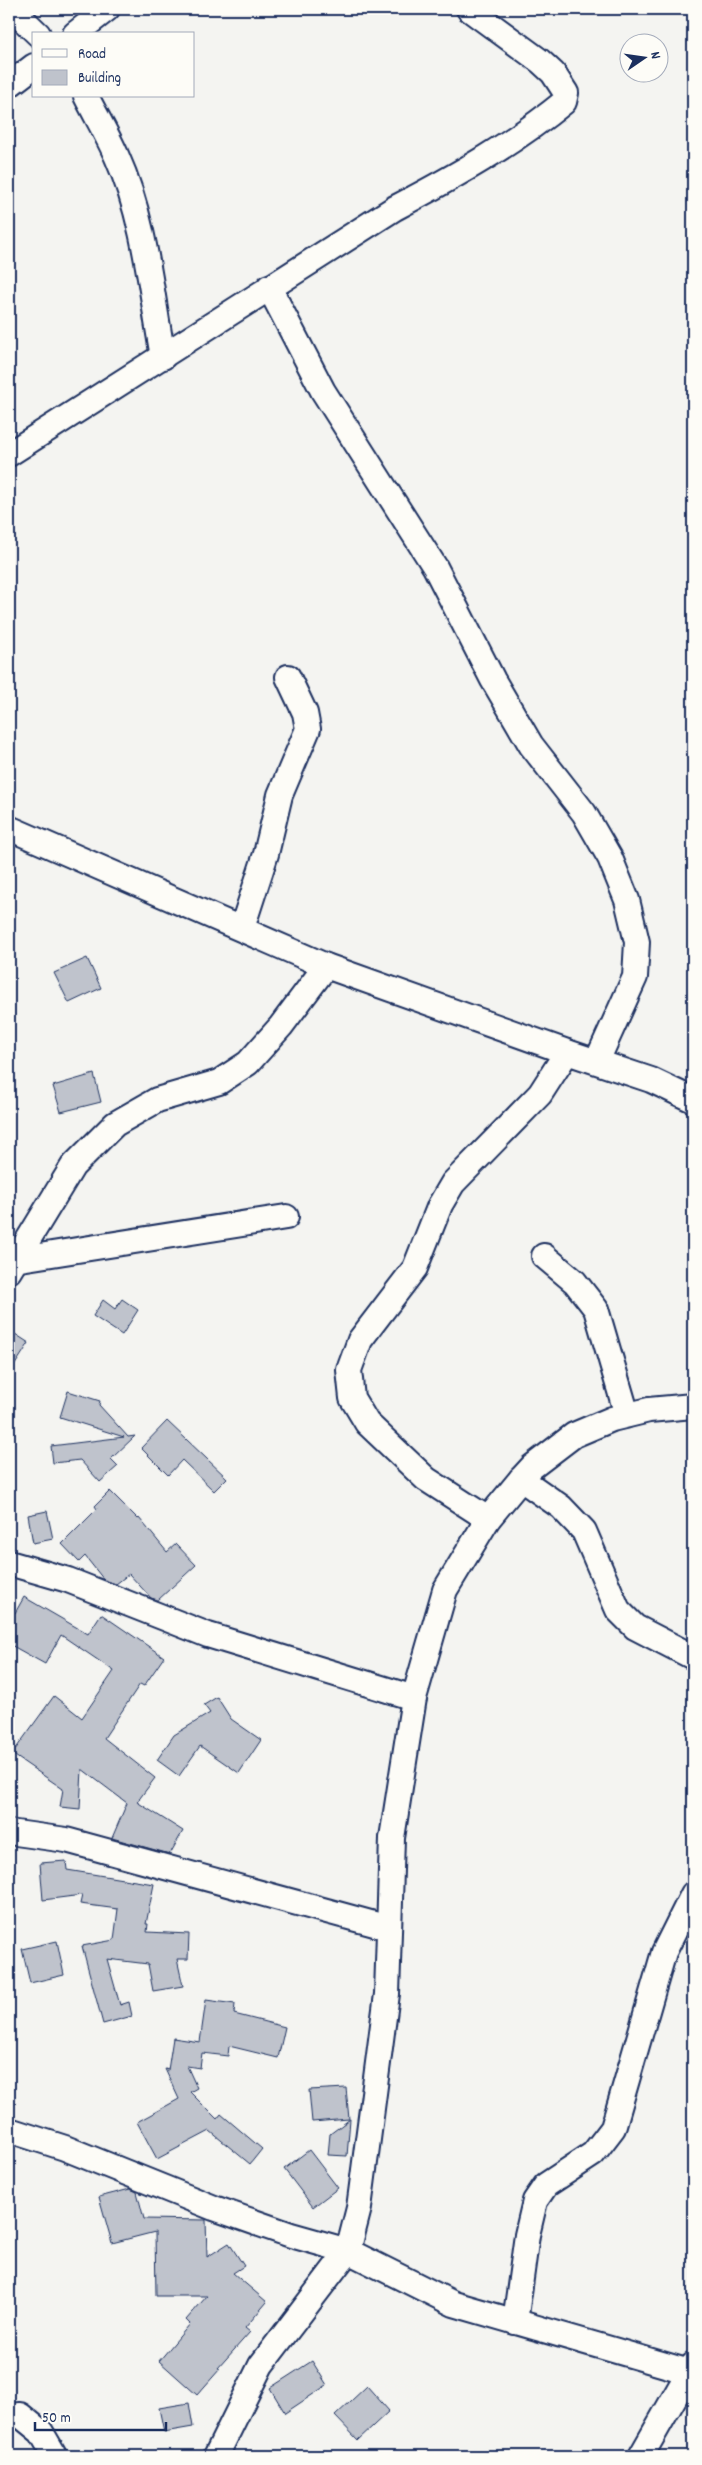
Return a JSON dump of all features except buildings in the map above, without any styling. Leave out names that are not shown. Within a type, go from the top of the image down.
[{"type":"street","points":[[12,9],[36,32]]},
{"type":"street","points":[[77,32],[106,9]]},
{"type":"street","points":[[9,454],[395,208],[452,178],[546,117],[564,102],[566,93],[553,73],[540,60],[469,9]]},
{"type":"street","points":[[9,85],[32,68]]},
{"type":"street","points":[[87,98],[118,157],[127,186],[140,233],[162,357]]},
{"type":"street","points":[[270,287],[324,391],[435,566],[492,680],[530,745],[584,813],[610,858],[627,900],[637,942],[635,977],[597,1061]]},
{"type":"street","points":[[242,928],[266,854],[280,795],[308,729],[306,713],[288,677]]},
{"type":"street","points":[[9,828],[326,966],[651,1080],[693,1100]]},
{"type":"street","points":[[12,1266],[73,1166],[115,1124],[157,1100],[218,1082],[248,1063],[281,1026],[326,966]]},
{"type":"street","points":[[488,1518],[426,1479],[367,1424],[352,1398],[349,1370],[360,1340],[415,1268],[440,1205],[453,1184],[540,1094],[567,1052]]},
{"type":"street","points":[[12,1266],[286,1218]]},
{"type":"street","points":[[544,1256],[575,1282],[596,1309],[627,1415]]},
{"type":"street","points":[[216,2456],[261,2365],[348,2251],[359,2208],[387,1994],[392,1838],[414,1698],[445,1590],[488,1518],[532,1467],[574,1435],[612,1418],[649,1410],[693,1406]]},
{"type":"street","points":[[521,1479],[561,1507],[584,1531],[618,1610],[635,1627],[693,1657]]},
{"type":"street","points":[[9,1563],[68,1580],[208,1635],[414,1698]]},
{"type":"street","points":[[9,1832],[66,1840],[389,1928]]},
{"type":"street","points":[[515,2322],[527,2235],[534,2201],[546,2185],[593,2154],[613,2128],[664,1952],[693,1894]]},
{"type":"street","points":[[9,2130],[65,2148],[214,2208],[291,2235],[348,2251],[454,2304],[692,2370],[641,2456]]},
{"type":"street","points":[[9,2416],[20,2415],[41,2432],[55,2456]]}]
